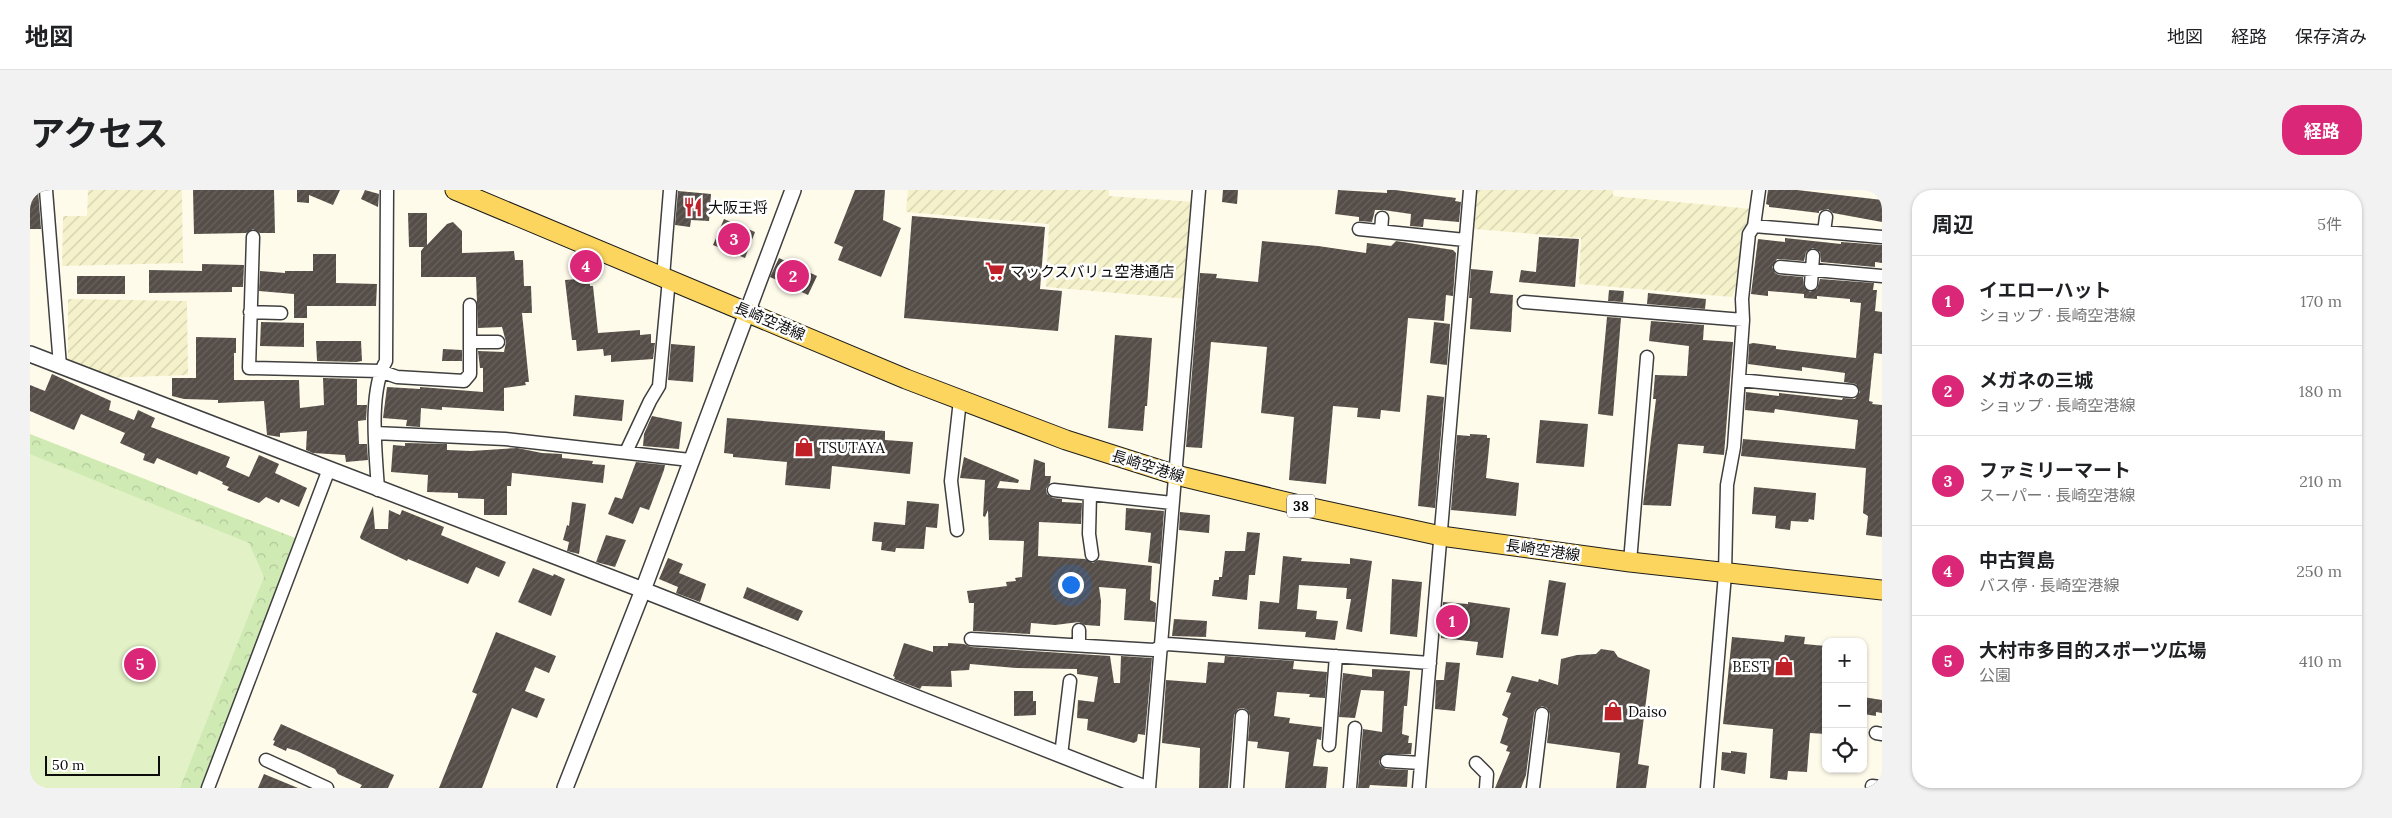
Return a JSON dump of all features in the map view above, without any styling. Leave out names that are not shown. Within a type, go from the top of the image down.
[{"type":"main road","name":"長崎空港線","points":[[455,190],[960,400],[1066,440],[1176,475],[1303,506],[1440,536],[1725,574],[1882,590]]},
{"type":"street","points":[[46,190],[60,366]]},
{"type":"street","points":[[378,490],[375,433],[380,372],[386,361],[387,190]]},
{"type":"street","points":[[626,452],[659,386],[670,190]]},
{"type":"street","points":[[565,788],[643,590],[690,460],[793,190]]},
{"type":"street","points":[[30,354],[378,490],[643,590],[1147,788],[1162,647],[1172,503],[1176,475],[1199,190]]},
{"type":"street","points":[[1419,788],[1470,190]]},
{"type":"street","points":[[1707,788],[1725,574],[1727,485],[1734,447],[1739,380],[1743,320],[1742,299],[1749,234],[1754,226],[1759,190]]},
{"type":"street","points":[[1824,232],[1826,217]]},
{"type":"street","points":[[1381,231],[1382,218]]},
{"type":"street","points":[[1754,226],[1882,237]]},
{"type":"street","points":[[1359,229],[1465,240]]},
{"type":"street","points":[[253,237],[249,368],[380,372],[397,377],[464,381],[470,374],[470,305]]},
{"type":"street","points":[[1811,284],[1813,256]]},
{"type":"street","points":[[1780,267],[1882,276]]},
{"type":"street","points":[[1524,302],[1743,320]]},
{"type":"street","points":[[250,312],[281,313]]},
{"type":"street","points":[[470,342],[498,342]]},
{"type":"street","points":[[1630,562],[1647,357]]},
{"type":"street","points":[[1739,380],[1852,391]]},
{"type":"street","points":[[957,530],[951,481],[960,400]]},
{"type":"street","points":[[375,433],[505,439],[690,460]]},
{"type":"street","points":[[208,788],[329,470]]},
{"type":"street","points":[[1054,490],[1172,503]]},
{"type":"street","points":[[1090,494],[1089,534],[1092,555]]},
{"type":"street","points":[[1079,630],[1079,645]]},
{"type":"street","points":[[971,639],[1154,650],[1167,644],[1430,663]]},
{"type":"street","points":[[1329,745],[1336,656]]},
{"type":"street","points":[[1061,755],[1070,681]]},
{"type":"street","points":[[1533,788],[1542,714]]},
{"type":"street","points":[[1237,788],[1242,716]]},
{"type":"street","points":[[1350,788],[1355,728]]},
{"type":"street","points":[[266,760],[299,782],[328,788]]},
{"type":"street","points":[[1387,761],[1421,763]]},
{"type":"street","points":[[1476,763],[1487,774],[1486,788]]},
{"type":"shaded area","points":[[88,190],[182,190],[183,263],[62,266],[63,216],[87,216]]},
{"type":"shaded area","points":[[908,190],[1109,190],[1109,196],[1195,202],[1188,299],[1046,287],[1049,224],[906,212]]},
{"type":"shaded area","points":[[1476,190],[1613,190],[1613,196],[1752,209],[1743,234],[1738,280],[1732,297],[1579,284],[1581,238],[1474,229]]},
{"type":"shaded area","points":[[68,299],[187,301],[188,375],[106,378],[68,362]]},
{"type":"green space","points":[[30,434],[298,539],[202,788],[30,788]]},
{"type":"green space","points":[[30,454],[249,543],[264,577],[180,788],[30,788]]},
{"type":"building","points":[[30,190],[38,190],[41,229],[30,229]]},
{"type":"building","points":[[193,190],[274,190],[275,233],[260,233],[253,229],[246,233],[194,234]]},
{"type":"building","points":[[297,190],[340,190],[333,205],[309,195],[309,203],[297,202]]},
{"type":"building","points":[[365,190],[379,194],[378,207],[361,199]]},
{"type":"building","points":[[855,190],[885,190],[883,220],[901,228],[881,277],[838,260],[843,247],[834,243]]},
{"type":"building","points":[[1223,190],[1238,190],[1237,204],[1222,202]]},
{"type":"building","points":[[1338,190],[1387,193],[1387,190],[1395,190],[1456,198],[1455,201],[1461,202],[1459,222],[1424,219],[1423,227],[1410,226],[1411,214],[1383,210],[1375,210],[1372,222],[1359,221],[1359,217],[1335,214]]},
{"type":"building","points":[[1768,190],[1797,190],[1882,200],[1882,222],[1833,213],[1828,209],[1819,211],[1819,213],[1769,207],[1766,204]]},
{"type":"building","name":"大阪王将","points":[[678,191],[711,194],[709,221],[691,220],[690,227],[675,225]]},
{"type":"building","points":[[408,213],[427,213],[427,245],[447,224],[453,222],[462,231],[462,253],[514,251],[515,260],[523,260],[524,286],[531,286],[532,313],[522,313],[529,382],[525,382],[526,385],[504,388],[504,411],[442,407],[442,410],[421,408],[420,427],[406,426],[407,420],[383,418],[387,387],[420,389],[420,387],[483,392],[483,368],[480,368],[478,351],[504,352],[506,342],[502,327],[478,328],[476,277],[421,277],[421,251],[424,247],[409,247]]},
{"type":"building","points":[[912,216],[1045,227],[1040,289],[1062,291],[1058,331],[904,318]]},
{"type":"building","points":[[724,219],[755,232],[745,258],[713,245]]},
{"type":"building","points":[[1539,237],[1579,239],[1575,287],[1519,282],[1521,270],[1536,272]]},
{"type":"building","points":[[1785,238],[1841,244],[1841,242],[1882,245],[1882,263],[1875,262],[1875,267],[1821,262],[1820,252],[1813,248],[1806,252],[1804,261],[1777,259],[1772,267],[1775,273],[1779,275],[1803,277],[1804,287],[1810,292],[1817,289],[1820,279],[1874,283],[1873,290],[1877,290],[1875,311],[1882,312],[1882,354],[1874,353],[1869,401],[1873,402],[1872,404],[1882,405],[1882,537],[1866,535],[1868,516],[1863,513],[1866,468],[1741,456],[1743,439],[1855,449],[1858,420],[1775,409],[1774,413],[1745,410],[1746,392],[1779,396],[1779,393],[1842,400],[1843,398],[1855,399],[1860,392],[1856,384],[1844,382],[1845,373],[1802,367],[1802,371],[1748,364],[1749,344],[1753,343],[1776,346],[1776,349],[1856,358],[1861,303],[1850,302],[1850,299],[1817,296],[1817,299],[1804,298],[1804,294],[1768,291],[1768,296],[1751,294],[1758,239],[1785,242]]},
{"type":"building","points":[[1262,241],[1366,253],[1367,243],[1391,246],[1396,241],[1453,250],[1456,253],[1453,296],[1446,295],[1444,321],[1408,318],[1400,412],[1381,410],[1380,419],[1357,417],[1358,408],[1333,406],[1326,484],[1289,480],[1294,417],[1261,413],[1267,347],[1211,342],[1202,448],[1186,447],[1200,273],[1217,274],[1216,278],[1258,282]]},
{"type":"building","points":[[313,254],[336,254],[336,283],[377,284],[376,306],[307,306],[307,318],[294,318],[294,294],[259,291],[260,271],[285,273],[285,271],[313,271]]},
{"type":"building","points":[[779,258],[817,276],[808,295],[770,277]]},
{"type":"building","points":[[202,264],[244,265],[243,287],[232,287],[232,292],[149,293],[149,270],[202,271]]},
{"type":"building","points":[[1471,269],[1493,271],[1490,293],[1513,295],[1511,332],[1470,329],[1472,298],[1469,298]]},
{"type":"building","points":[[77,276],[125,276],[125,294],[77,294]]},
{"type":"building","points":[[589,278],[590,286],[593,286],[598,333],[640,330],[640,335],[651,334],[651,343],[655,343],[653,359],[611,362],[611,355],[604,356],[603,349],[577,351],[576,340],[572,340],[565,280]]},
{"type":"building","points":[[1609,290],[1624,291],[1623,302],[1608,301]]},
{"type":"building","points":[[1648,293],[1706,299],[1705,309],[1647,304]]},
{"type":"building","points":[[1607,317],[1621,318],[1613,416],[1598,414]]},
{"type":"building","points":[[1651,321],[1704,325],[1703,340],[1733,342],[1724,455],[1703,453],[1704,446],[1678,444],[1671,506],[1643,505],[1656,399],[1653,399],[1655,375],[1687,376],[1689,346],[1649,341]]},
{"type":"building","points":[[261,322],[304,323],[304,347],[260,346]]},
{"type":"building","points":[[1434,322],[1450,324],[1447,365],[1430,363]]},
{"type":"building","points":[[1115,335],[1152,338],[1147,406],[1145,406],[1143,431],[1108,428]]},
{"type":"building","points":[[196,337],[236,338],[234,380],[299,380],[300,408],[324,405],[323,378],[357,379],[357,405],[367,405],[366,420],[358,421],[359,444],[367,444],[368,460],[346,462],[345,455],[313,453],[306,450],[307,431],[280,433],[280,437],[267,435],[264,401],[218,403],[218,400],[184,399],[172,396],[172,378],[196,378]]},
{"type":"building","points":[[316,341],[361,341],[362,361],[317,361]]},
{"type":"building","points":[[671,344],[695,346],[693,382],[668,380]]},
{"type":"building","points":[[443,349],[462,350],[462,361],[442,361]]},
{"type":"building","points":[[52,374],[111,401],[109,410],[134,420],[138,410],[155,418],[151,427],[230,457],[226,467],[249,477],[259,455],[279,464],[275,473],[307,488],[299,507],[281,499],[279,503],[266,497],[259,503],[227,490],[229,487],[222,484],[223,482],[199,471],[197,475],[157,458],[154,464],[143,460],[145,454],[120,443],[125,433],[81,414],[74,430],[30,411],[30,385],[45,391]]},
{"type":"building","points":[[575,395],[624,400],[622,421],[573,416]]},
{"type":"building","points":[[1427,395],[1444,397],[1435,508],[1418,506]]},
{"type":"building","points":[[652,416],[682,422],[679,449],[643,446],[644,434]]},
{"type":"building","name":"TSUTAYA","points":[[727,418],[885,431],[885,440],[913,442],[910,474],[832,466],[830,489],[785,485],[787,462],[733,457],[733,454],[724,453]]},
{"type":"building","points":[[1540,420],[1588,424],[1584,467],[1536,463]]},
{"type":"building","points":[[1470,434],[1487,435],[1487,438],[1490,438],[1486,478],[1519,483],[1516,516],[1451,510],[1457,435],[1470,436]]},
{"type":"building","points":[[405,443],[447,444],[447,450],[471,451],[517,448],[542,453],[562,454],[562,458],[593,461],[592,464],[605,465],[603,483],[512,473],[511,486],[507,486],[507,515],[484,515],[484,499],[458,498],[458,493],[427,492],[428,475],[391,472],[393,445],[405,446]]},
{"type":"building","points":[[964,457],[1019,480],[1018,483],[1000,481],[997,488],[1030,490],[1034,459],[1045,463],[1045,476],[1051,476],[1050,483],[1046,489],[1047,494],[1053,498],[1062,499],[1062,502],[1082,503],[1081,524],[1039,522],[1038,556],[1085,559],[1093,563],[1098,560],[1152,566],[1150,600],[1156,603],[1155,622],[1124,620],[1126,589],[1099,587],[1101,601],[1100,626],[1085,625],[1079,622],[1055,625],[1031,623],[1030,634],[973,631],[974,603],[969,603],[967,591],[1007,586],[1006,582],[1016,581],[1015,578],[1022,577],[1024,541],[989,540],[988,510],[985,517],[983,516],[985,480],[960,478]]},
{"type":"building","points":[[636,462],[665,465],[649,510],[640,507],[633,524],[608,514],[615,497],[622,499]]},
{"type":"building","points":[[1754,487],[1816,493],[1814,520],[1809,519],[1808,522],[1791,521],[1790,530],[1775,528],[1776,516],[1752,514]]},
{"type":"building","points":[[907,501],[939,504],[937,528],[926,527],[924,549],[896,548],[895,552],[881,550],[882,542],[872,541],[874,522],[905,525]]},
{"type":"building","points":[[572,502],[586,504],[579,554],[567,551],[569,542],[563,540],[567,525],[569,526]]},
{"type":"building","points":[[373,506],[375,529],[388,529],[389,510],[400,515],[402,510],[444,527],[441,535],[506,562],[499,577],[476,567],[468,584],[408,559],[407,561],[361,539],[360,537]]},
{"type":"building","points":[[1126,508],[1164,511],[1160,564],[1148,562],[1151,533],[1125,530]]},
{"type":"building","points":[[1180,512],[1210,515],[1209,533],[1179,530]]},
{"type":"building","points":[[1247,532],[1260,533],[1255,575],[1249,575],[1247,600],[1212,596],[1214,580],[1219,580],[1219,577],[1222,577],[1225,551],[1245,551]]},
{"type":"building","points":[[606,535],[626,540],[615,567],[596,562]]},
{"type":"building","points":[[1283,556],[1302,558],[1301,561],[1350,564],[1350,558],[1372,561],[1362,632],[1346,629],[1351,599],[1346,599],[1347,588],[1299,585],[1297,609],[1317,611],[1316,619],[1338,621],[1335,640],[1305,637],[1306,632],[1258,629],[1260,601],[1279,603]]},
{"type":"building","points":[[668,558],[683,564],[679,573],[706,584],[700,602],[676,593],[678,587],[659,579]]},
{"type":"building","points":[[533,568],[565,579],[551,616],[518,602]]},
{"type":"building","points":[[1392,579],[1422,582],[1417,637],[1390,634]]},
{"type":"building","points":[[1549,580],[1566,583],[1558,636],[1541,634]]},
{"type":"building","points":[[747,587],[803,611],[798,621],[743,598]]},
{"type":"building","points":[[1443,602],[1468,604],[1468,602],[1510,608],[1503,658],[1476,655],[1478,642],[1441,638]]},
{"type":"building","points":[[1174,619],[1207,621],[1206,637],[1172,636]]},
{"type":"building","points":[[496,632],[556,656],[549,673],[535,667],[525,691],[545,699],[537,718],[512,708],[482,788],[439,788],[477,694],[472,692]]},
{"type":"building","points":[[1785,635],[1805,637],[1804,644],[1822,646],[1822,734],[1810,733],[1807,772],[1788,771],[1787,780],[1770,778],[1773,729],[1723,724],[1732,637],[1784,642]]},
{"type":"building","points":[[904,643],[933,652],[933,646],[948,646],[948,643],[964,644],[971,647],[1110,656],[1114,683],[1120,683],[1121,656],[1152,658],[1145,735],[1138,734],[1137,741],[1134,743],[1087,730],[1088,719],[1077,718],[1078,700],[1094,702],[1098,677],[1077,674],[1077,669],[1016,668],[970,664],[969,670],[951,671],[952,687],[922,686],[920,689],[894,679],[895,677],[893,676]]},
{"type":"building","points":[[1601,649],[1614,651],[1618,657],[1650,670],[1638,764],[1649,766],[1646,788],[1616,788],[1620,753],[1547,743],[1550,714],[1547,708],[1542,706],[1536,709],[1534,713],[1526,775],[1521,788],[1495,788],[1510,752],[1506,751],[1508,746],[1500,743],[1508,718],[1502,715],[1511,693],[1506,692],[1512,676],[1538,682],[1539,679],[1558,685],[1561,659],[1577,655],[1596,654]]},
{"type":"building","points":[[1225,656],[1294,661],[1293,669],[1327,672],[1325,698],[1309,697],[1310,694],[1277,692],[1274,716],[1290,718],[1289,723],[1322,727],[1321,740],[1317,739],[1313,766],[1328,767],[1326,788],[1285,788],[1289,752],[1257,748],[1258,742],[1248,741],[1250,716],[1247,710],[1243,708],[1238,709],[1234,715],[1228,788],[1199,788],[1200,748],[1162,743],[1166,680],[1206,683],[1208,662],[1224,663]]},
{"type":"building","points":[[1446,662],[1460,663],[1455,711],[1435,709],[1436,680],[1444,680]]},
{"type":"building","points":[[1372,669],[1410,671],[1407,706],[1404,706],[1402,734],[1409,736],[1408,743],[1412,743],[1411,754],[1384,754],[1379,761],[1380,765],[1386,769],[1408,770],[1407,787],[1370,785],[1369,788],[1358,788],[1363,729],[1382,732],[1384,691],[1361,690],[1355,718],[1339,717],[1343,673],[1372,677]]},
{"type":"building","points":[[1014,691],[1033,691],[1033,701],[1036,701],[1036,715],[1014,716]]},
{"type":"building","points":[[1867,698],[1882,700],[1882,713],[1876,712],[1876,716],[1867,715]]},
{"type":"building","points":[[281,724],[394,775],[388,788],[360,788],[362,785],[338,774],[335,769],[297,751],[287,748],[286,751],[273,745],[275,741],[273,740]]},
{"type":"building","points":[[1731,751],[1747,753],[1745,774],[1721,770],[1722,752],[1731,753]]},
{"type":"building","points":[[264,774],[298,788],[258,788]]},
{"type":"place","name":"大阪王将","points":[[693,207]]},
{"type":"place","name":"ファミリーマート","points":[[734,239]]},
{"type":"place","name":"中古賀島","points":[[586,266]]},
{"type":"place","name":"マックスバリュ空港通店","points":[[995,271]]},
{"type":"place","name":"メガネの三城","points":[[793,276]]},
{"type":"place","name":"TSUTAYA","points":[[804,447]]},
{"type":"place","name":"イエローハット","points":[[1452,621]]},
{"type":"place","name":"大村市多目的スポーツ広場","points":[[140,664]]},
{"type":"place","name":"BEST","points":[[1784,666]]},
{"type":"place","name":"Daiso","points":[[1613,711]]}]
